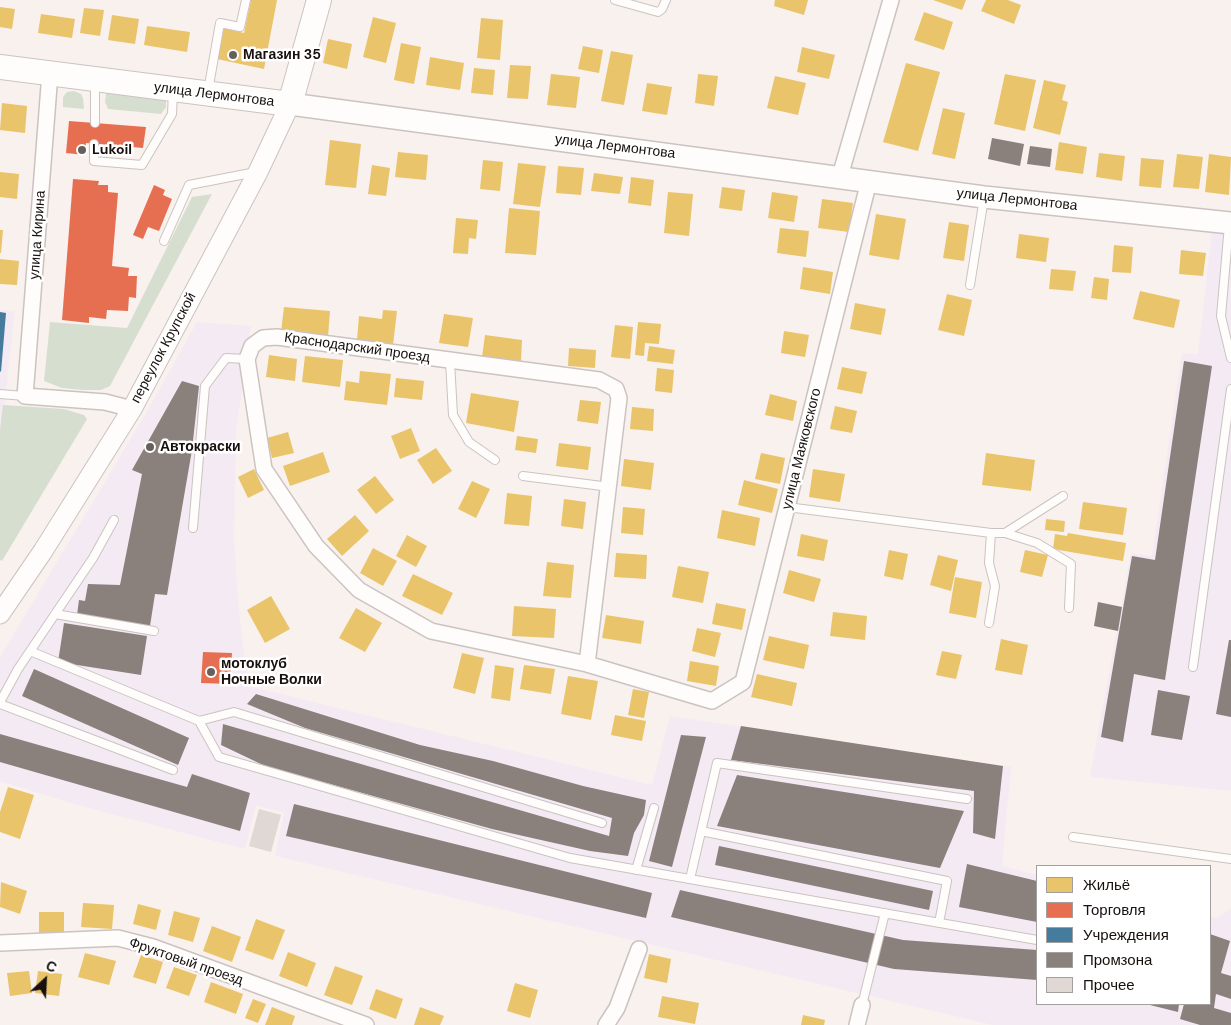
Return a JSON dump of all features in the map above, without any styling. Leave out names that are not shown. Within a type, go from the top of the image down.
[{"type":"main road","points":[[290,104],[319,0]]},
{"type":"main road","name":"улица Лермонтова","points":[[0,67],[984,196],[1230,223]]},
{"type":"street","points":[[840,176],[892,0]]},
{"type":"street","name":"улица Кирина","points":[[25,396],[50,73]]},
{"type":"street","name":"переулок Крупской","points":[[0,614],[43,551],[132,409],[258,172],[290,104]]},
{"type":"street","name":"улица Маяковского","points":[[587,664],[712,701],[743,682],[869,181]]},
{"type":"street","name":"Краснодарский проезд","points":[[247,359],[252,346],[263,338],[277,336],[599,380],[616,390],[620,398],[587,664]]},
{"type":"street","points":[[247,359],[264,469],[316,546],[359,590],[431,631],[587,664]]},
{"type":"street","points":[[25,396],[105,402],[132,409]]},
{"type":"street","name":"Фруктовый проезд","points":[[0,943],[118,938],[152,947],[366,1025]]},
{"type":"street","points":[[606,1025],[617,1008],[639,949]]},
{"type":"street","points":[[857,1025],[862,1005]]},
{"type":"lane","points":[[207,93],[220,23],[240,27],[246,0]]},
{"type":"lane","points":[[616,0],[658,12],[662,9],[666,0]]},
{"type":"lane","points":[[95,79],[95,123]]},
{"type":"lane","points":[[94,144],[94,161],[142,166],[172,114],[173,89]]},
{"type":"lane","points":[[164,241],[189,184],[258,172]]},
{"type":"lane","points":[[970,285],[984,196]]},
{"type":"lane","points":[[1230,223],[1221,316],[1231,358]]},
{"type":"lane","points":[[193,528],[205,386],[226,358],[247,359]]},
{"type":"lane","points":[[450,361],[453,415],[469,442],[495,460]]},
{"type":"lane","points":[[1193,667],[1231,389]]},
{"type":"lane","points":[[0,394],[25,396]]},
{"type":"lane","points":[[523,476],[610,487]]},
{"type":"lane","points":[[1005,533],[1063,496]]},
{"type":"lane","points":[[787,507],[991,533],[1005,533],[1037,543],[1071,564],[1070,608]]},
{"type":"lane","points":[[114,520],[93,558],[18,669],[0,703],[172,770]]},
{"type":"lane","points":[[989,624],[995,586],[989,563],[991,533]]},
{"type":"lane","points":[[55,614],[154,631]]},
{"type":"lane","points":[[30,651],[199,721],[234,712],[602,822]]},
{"type":"lane","points":[[199,721],[219,757],[570,858],[1036,940]]},
{"type":"lane","points":[[690,879],[717,763],[967,799]]},
{"type":"lane","points":[[636,870],[654,808]]},
{"type":"lane","points":[[701,831],[947,881],[939,923]]},
{"type":"lane","points":[[1072,837],[1231,859]]},
{"type":"lane","points":[[862,1005],[885,913]]},
{"type":"shaded area","points":[[1212,230],[1231,233],[1231,791],[1090,777],[1131,553],[1152,556],[1182,353],[1198,354]]},
{"type":"shaded area","points":[[0,310],[15,311],[0,443]]},
{"type":"shaded area","points":[[197,322],[251,326],[236,433],[234,538],[239,611],[248,686],[652,785],[670,716],[1011,767],[1002,866],[1036,875],[1036,1005],[1211,1005],[1211,916],[1218,918],[1231,908],[1231,1025],[993,1025],[275,856],[284,813],[256,805],[245,849],[77,805],[0,781],[0,657],[145,415]]},
{"type":"green space","points":[[114,90],[166,99],[166,107],[161,114],[108,109],[105,102],[106,94]]},
{"type":"green space","points":[[74,91],[81,94],[84,109],[63,107],[63,97],[67,92]]},
{"type":"green space","points":[[212,194],[110,386],[101,390],[83,390],[62,388],[44,381],[50,322],[127,328],[192,197]]},
{"type":"green space","points":[[3,405],[64,409],[84,415],[87,419],[2,561],[0,560],[0,430]]},
{"type":"building: Жильё","points":[[251,0],[277,0],[264,69],[217,59],[223,28],[244,33]]},
{"type":"building: Жильё","points":[[775,0],[808,0],[804,15],[774,6]]},
{"type":"building: Жильё","points":[[933,0],[966,0],[962,10]]},
{"type":"building: Жильё","points":[[986,0],[1008,0],[1021,5],[1014,24],[981,11]]},
{"type":"building: Жильё","points":[[0,7],[15,9],[12,29],[0,27]]},
{"type":"building: Жильё","points":[[84,8],[104,10],[100,36],[80,33]]},
{"type":"building: Жильё","points":[[924,12],[953,22],[944,50],[914,40]]},
{"type":"building: Жильё","points":[[41,14],[75,19],[72,38],[38,33]]},
{"type":"building: Жильё","points":[[112,15],[139,19],[135,44],[108,40]]},
{"type":"building: Жильё","points":[[373,17],[396,23],[386,63],[363,57]]},
{"type":"building: Жильё","points":[[481,18],[503,20],[500,60],[477,58]]},
{"type":"building: Жильё","points":[[147,26],[190,32],[187,52],[144,45]]},
{"type":"building: Жильё","points":[[328,39],[352,44],[347,69],[323,63]]},
{"type":"building: Жильё","points":[[401,43],[421,47],[414,84],[394,80]]},
{"type":"building: Жильё","points":[[583,46],[603,50],[599,73],[578,69]]},
{"type":"building: Жильё","points":[[802,47],[835,55],[829,79],[797,72]]},
{"type":"building: Жильё","points":[[611,51],[633,55],[624,105],[601,101]]},
{"type":"building: Жильё","points":[[430,57],[464,63],[460,90],[426,85]]},
{"type":"building: Жильё","points":[[906,63],[940,72],[918,151],[883,142]]},
{"type":"building: Жильё","points":[[510,65],[531,66],[528,99],[507,98]]},
{"type":"building: Жильё","points":[[474,68],[495,70],[493,95],[471,93]]},
{"type":"building: Жильё","points":[[551,74],[580,77],[576,108],[547,105]]},
{"type":"building: Жильё","points":[[698,74],[718,76],[714,106],[695,103]]},
{"type":"building: Жильё","points":[[1005,74],[1036,80],[1025,131],[994,124]]},
{"type":"building: Жильё","points":[[775,76],[806,83],[798,115],[767,108]]},
{"type":"building: Жильё","points":[[1044,80],[1066,85],[1062,100],[1068,102],[1060,135],[1033,128]]},
{"type":"building: Жильё","points":[[647,83],[672,87],[667,115],[642,111]]},
{"type":"building: Жильё","points":[[2,103],[27,106],[25,133],[0,130]]},
{"type":"building: Жильё","points":[[943,108],[965,113],[955,159],[932,154]]},
{"type":"building: Жильё","points":[[330,140],[361,144],[356,188],[325,185]]},
{"type":"building: Жильё","points":[[1059,142],[1087,147],[1083,174],[1055,170]]},
{"type":"building: Жильё","points":[[398,152],[428,155],[426,180],[395,177]]},
{"type":"building: Жильё","points":[[1099,153],[1125,156],[1122,181],[1096,177]]},
{"type":"building: Жильё","points":[[1177,154],[1203,157],[1199,189],[1173,187]]},
{"type":"building: Жильё","points":[[1209,154],[1231,157],[1229,195],[1205,192]]},
{"type":"building: Жильё","points":[[1141,158],[1164,160],[1161,188],[1139,186]]},
{"type":"building: Жильё","points":[[483,160],[503,162],[500,191],[480,189]]},
{"type":"building: Жильё","points":[[518,163],[546,166],[540,207],[513,204]]},
{"type":"building: Жильё","points":[[372,165],[390,168],[386,196],[368,194]]},
{"type":"building: Жильё","points":[[558,166],[584,168],[581,195],[556,193]]},
{"type":"building: Жильё","points":[[0,172],[19,174],[17,199],[0,197]]},
{"type":"building: Жильё","points":[[594,173],[623,177],[620,194],[591,191]]},
{"type":"building: Жильё","points":[[631,177],[654,180],[651,206],[628,203]]},
{"type":"building: Жильё","points":[[722,187],[745,190],[742,211],[719,208]]},
{"type":"building: Жильё","points":[[668,192],[693,194],[689,236],[664,233]]},
{"type":"building: Жильё","points":[[772,192],[798,196],[794,222],[768,218]]},
{"type":"building: Жильё","points":[[822,199],[853,203],[849,232],[818,228]]},
{"type":"building: Жильё","points":[[509,208],[540,211],[536,255],[505,253]]},
{"type":"building: Жильё","points":[[876,214],[906,219],[899,260],[869,255]]},
{"type":"building: Жильё","points":[[456,218],[478,220],[476,239],[469,238],[468,254],[453,253]]},
{"type":"building: Жильё","points":[[949,222],[969,225],[964,261],[943,258]]},
{"type":"building: Жильё","points":[[780,228],[809,231],[806,257],[777,253]]},
{"type":"building: Жильё","points":[[0,230],[3,230],[1,253],[0,253]]},
{"type":"building: Жильё","points":[[1019,234],[1049,238],[1046,262],[1016,258]]},
{"type":"building: Жильё","points":[[1114,245],[1133,247],[1131,273],[1112,272]]},
{"type":"building: Жильё","points":[[1181,250],[1206,253],[1203,276],[1179,274]]},
{"type":"building: Жильё","points":[[0,259],[19,261],[17,285],[0,284]]},
{"type":"building: Жильё","points":[[803,267],[833,272],[830,294],[800,289]]},
{"type":"building: Жильё","points":[[1051,269],[1076,271],[1073,291],[1049,289]]},
{"type":"building: Жильё","points":[[1094,277],[1109,279],[1107,300],[1091,298]]},
{"type":"building: Жильё","points":[[1140,291],[1180,300],[1174,328],[1133,319]]},
{"type":"building: Жильё","points":[[947,294],[972,300],[964,336],[938,330]]},
{"type":"building: Жильё","points":[[855,303],[886,309],[881,335],[850,329]]},
{"type":"building: Жильё","points":[[284,307],[330,311],[328,337],[281,332]]},
{"type":"building: Жильё","points":[[383,310],[397,311],[393,345],[357,340],[359,316],[382,319]]},
{"type":"building: Жильё","points":[[444,314],[473,318],[468,347],[439,343]]},
{"type":"building: Жильё","points":[[638,322],[661,324],[659,344],[645,343],[644,356],[635,355]]},
{"type":"building: Жильё","points":[[615,325],[633,327],[630,359],[611,357]]},
{"type":"building: Жильё","points":[[784,331],[809,335],[805,357],[781,353]]},
{"type":"building: Жильё","points":[[485,335],[522,340],[521,361],[482,357]]},
{"type":"building: Жильё","points":[[649,346],[675,350],[673,364],[647,361]]},
{"type":"building: Жильё","points":[[569,348],[596,350],[595,368],[568,366]]},
{"type":"building: Жильё","points":[[269,355],[297,359],[295,381],[266,377]]},
{"type":"building: Жильё","points":[[305,356],[343,360],[340,387],[302,382]]},
{"type":"building: Жильё","points":[[842,367],[867,372],[862,394],[837,389]]},
{"type":"building: Жильё","points":[[657,368],[674,370],[672,393],[655,391]]},
{"type":"building: Жильё","points":[[360,371],[391,374],[387,405],[344,400],[346,381],[359,383]]},
{"type":"building: Жильё","points":[[396,378],[424,381],[422,400],[394,397]]},
{"type":"building: Жильё","points":[[471,393],[519,401],[514,432],[466,423]]},
{"type":"building: Жильё","points":[[770,394],[797,401],[793,421],[765,415]]},
{"type":"building: Жильё","points":[[580,400],[601,402],[598,424],[577,421]]},
{"type":"building: Жильё","points":[[835,406],[857,411],[852,433],[830,429]]},
{"type":"building: Жильё","points":[[632,407],[654,409],[653,431],[630,429]]},
{"type":"building: Жильё","points":[[411,428],[420,451],[400,459],[391,436]]},
{"type":"building: Жильё","points":[[288,432],[294,453],[272,458],[267,438]]},
{"type":"building: Жильё","points":[[517,436],[538,439],[536,453],[515,450]]},
{"type":"building: Жильё","points":[[559,443],[591,447],[588,470],[556,466]]},
{"type":"building: Жильё","points":[[436,448],[452,471],[433,484],[417,460]]},
{"type":"building: Жильё","points":[[323,452],[330,472],[290,486],[283,466]]},
{"type":"building: Жильё","points":[[761,453],[785,458],[780,484],[755,479]]},
{"type":"building: Жильё","points":[[986,453],[1035,460],[1031,491],[982,485]]},
{"type":"building: Жильё","points":[[624,459],[654,463],[651,490],[621,486]]},
{"type":"building: Жильё","points":[[254,469],[264,490],[248,498],[238,477]]},
{"type":"building: Жильё","points":[[813,469],[845,474],[840,502],[809,497]]},
{"type":"building: Жильё","points":[[375,476],[394,500],[376,514],[357,490]]},
{"type":"building: Жильё","points":[[744,480],[778,489],[772,513],[738,505]]},
{"type":"building: Жильё","points":[[472,481],[490,489],[476,518],[458,509]]},
{"type":"building: Жильё","points":[[507,493],[532,496],[529,526],[504,524]]},
{"type":"building: Жильё","points":[[564,499],[586,502],[583,529],[561,526]]},
{"type":"building: Жильё","points":[[1083,502],[1127,508],[1123,535],[1079,529]]},
{"type":"building: Жильё","points":[[623,507],[645,509],[643,535],[621,533]]},
{"type":"building: Жильё","points":[[722,510],[760,518],[755,546],[717,538]]},
{"type":"building: Жильё","points":[[355,515],[369,531],[342,556],[327,539]]},
{"type":"building: Жильё","points":[[1046,519],[1065,521],[1064,532],[1045,530]]},
{"type":"building: Жильё","points":[[1068,533],[1126,543],[1123,561],[1053,549],[1055,534],[1067,536]]},
{"type":"building: Жильё","points":[[801,534],[828,540],[824,561],[797,556]]},
{"type":"building: Жильё","points":[[407,535],[427,546],[416,567],[396,556]]},
{"type":"building: Жильё","points":[[373,548],[397,561],[383,586],[360,573]]},
{"type":"building: Жильё","points":[[889,550],[908,554],[903,580],[884,576]]},
{"type":"building: Жильё","points":[[1025,550],[1048,555],[1042,577],[1020,572]]},
{"type":"building: Жильё","points":[[616,553],[647,555],[646,579],[614,577]]},
{"type":"building: Жильё","points":[[938,555],[958,560],[951,591],[930,585]]},
{"type":"building: Жильё","points":[[547,562],[574,565],[571,598],[543,596]]},
{"type":"building: Жильё","points":[[678,566],[709,572],[703,603],[672,597]]},
{"type":"building: Жильё","points":[[789,570],[821,579],[814,602],[783,593]]},
{"type":"building: Жильё","points":[[413,574],[453,593],[442,615],[402,596]]},
{"type":"building: Жильё","points":[[955,577],[982,582],[976,618],[949,613]]},
{"type":"building: Жильё","points":[[271,596],[290,629],[265,643],[247,610]]},
{"type":"building: Жильё","points":[[716,603],[746,609],[742,630],[712,624]]},
{"type":"building: Жильё","points":[[514,606],[556,609],[554,638],[512,636]]},
{"type":"building: Жильё","points":[[356,608],[382,623],[365,652],[339,638]]},
{"type":"building: Жильё","points":[[833,612],[867,616],[865,640],[830,636]]},
{"type":"building: Жильё","points":[[606,615],[644,621],[641,644],[602,638]]},
{"type":"building: Жильё","points":[[697,628],[721,633],[715,657],[692,651]]},
{"type":"building: Жильё","points":[[769,636],[809,645],[804,669],[763,660]]},
{"type":"building: Жильё","points":[[1001,639],[1028,645],[1022,675],[995,670]]},
{"type":"building: Жильё","points":[[942,651],[962,655],[956,679],[936,675]]},
{"type":"building: Жильё","points":[[462,653],[484,658],[475,694],[453,688]]},
{"type":"building: Жильё","points":[[690,661],[719,666],[716,686],[687,681]]},
{"type":"building: Жильё","points":[[495,665],[514,668],[510,701],[491,698]]},
{"type":"building: Жильё","points":[[524,665],[555,669],[551,694],[520,689]]},
{"type":"building: Жильё","points":[[757,674],[797,683],[792,706],[751,697]]},
{"type":"building: Жильё","points":[[568,676],[598,681],[591,720],[561,714]]},
{"type":"building: Жильё","points":[[633,689],[649,692],[644,718],[628,715]]},
{"type":"building: Жильё","points":[[615,715],[646,721],[642,741],[611,735]]},
{"type":"building: Жильё","points":[[8,787],[34,795],[20,839],[0,832],[0,812]]},
{"type":"building: Жильё","points":[[1,882],[27,891],[20,914],[0,907]]},
{"type":"building: Жильё","points":[[83,903],[114,905],[112,929],[81,927]]},
{"type":"building: Жильё","points":[[138,904],[161,910],[156,930],[133,924]]},
{"type":"building: Жильё","points":[[174,911],[200,918],[193,942],[168,935]]},
{"type":"building: Жильё","points":[[39,912],[64,912],[64,933],[39,933]]},
{"type":"building: Жильё","points":[[256,919],[285,930],[273,960],[245,950]]},
{"type":"building: Жильё","points":[[212,926],[241,937],[232,962],[203,951]]},
{"type":"building: Жильё","points":[[288,952],[316,963],[307,987],[279,976]]},
{"type":"building: Жильё","points":[[85,953],[116,961],[109,985],[78,977]]},
{"type":"building: Жильё","points":[[649,954],[671,959],[667,983],[644,978]]},
{"type":"building: Жильё","points":[[141,955],[163,962],[156,984],[133,977]]},
{"type":"building: Жильё","points":[[335,966],[363,976],[352,1005],[324,995]]},
{"type":"building: Жильё","points":[[174,967],[197,975],[189,996],[166,988]]},
{"type":"building: Жильё","points":[[29,971],[32,993],[10,996],[7,973]]},
{"type":"building: Жильё","points":[[38,971],[62,974],[59,996],[35,993]]},
{"type":"building: Жильё","points":[[211,982],[243,994],[236,1014],[204,1002]]},
{"type":"building: Жильё","points":[[515,983],[538,990],[530,1018],[507,1011]]},
{"type":"building: Жильё","points":[[376,989],[403,999],[396,1019],[369,1009]]},
{"type":"building: Жильё","points":[[662,996],[699,1003],[695,1024],[658,1017]]},
{"type":"building: Жильё","points":[[253,999],[266,1004],[258,1023],[245,1018]]},
{"type":"building: Жильё","points":[[272,1007],[295,1016],[292,1025],[265,1025]]},
{"type":"building: Жильё","points":[[420,1007],[444,1016],[440,1025],[414,1025]]},
{"type":"building: Жильё","points":[[803,1015],[825,1020],[824,1025],[801,1025]]},
{"type":"building: Торговля","points":[[69,121],[146,127],[143,148],[86,143],[85,155],[66,153]]},
{"type":"building: Торговля","points":[[73,179],[99,181],[98,185],[108,185],[108,192],[118,193],[112,266],[129,268],[128,276],[137,276],[136,298],[129,297],[128,311],[107,310],[106,319],[89,317],[89,323],[62,320]]},
{"type":"building: Торговля","points":[[154,185],[165,190],[163,195],[172,199],[159,231],[148,227],[143,239],[133,235]]},
{"type":"building: Торговля","points":[[203,652],[232,653],[230,684],[201,683]]},
{"type":"building: Учреждения","points":[[0,312],[6,313],[1,372],[0,371]]},
{"type":"building: Промзона","points":[[992,138],[1024,144],[1020,166],[988,159]]},
{"type":"building: Промзона","points":[[1030,146],[1052,149],[1050,167],[1027,164]]},
{"type":"building: Промзона","points":[[1184,361],[1212,366],[1165,680],[1134,674],[1123,742],[1101,737],[1132,556],[1155,560]]},
{"type":"building: Промзона","points":[[182,381],[199,386],[192,450],[167,595],[155,594],[150,626],[77,615],[79,600],[85,601],[88,584],[120,585],[142,474],[132,470]]},
{"type":"building: Промзона","points":[[1098,602],[1122,607],[1118,631],[1094,626]]},
{"type":"building: Промзона","points":[[64,623],[147,636],[141,675],[58,662]]},
{"type":"building: Промзона","points":[[1229,640],[1231,640],[1231,717],[1216,714]]},
{"type":"building: Промзона","points":[[34,669],[189,738],[178,765],[22,696]]},
{"type":"building: Промзона","points":[[1158,690],[1190,696],[1182,740],[1151,735]]},
{"type":"building: Промзона","points":[[256,694],[420,745],[493,761],[583,786],[646,800],[644,815],[634,833],[628,856],[590,851],[492,829],[265,766],[221,745],[223,724],[609,836],[612,818],[305,728],[247,704]]},
{"type":"building: Промзона","points":[[741,726],[1003,766],[995,839],[973,833],[974,791],[731,760]]},
{"type":"building: Промзона","points":[[0,734],[187,787],[192,774],[250,793],[240,831],[0,762]]},
{"type":"building: Промзона","points":[[681,735],[706,737],[672,867],[649,861]]},
{"type":"building: Промзона","points":[[737,775],[964,811],[940,868],[717,826]]},
{"type":"building: Промзона","points":[[294,804],[652,893],[646,918],[286,836]]},
{"type":"building: Промзона","points":[[719,846],[933,891],[929,910],[715,865]]},
{"type":"building: Промзона","points":[[967,864],[1036,881],[1036,922],[959,907]]},
{"type":"building: Промзона","points":[[680,890],[903,940],[1036,950],[1036,980],[894,969],[671,917]]},
{"type":"building: Промзона","points":[[1211,934],[1230,941],[1221,973],[1231,976],[1231,999],[1216,994],[1214,1008],[1231,1013],[1231,1025],[1200,1025],[1180,1019],[1184,1005],[1211,1005]]},
{"type":"building: Промзона","points":[[1150,1005],[1179,1005],[1178,1012]]},
{"type":"building: Прочее","points":[[259,809],[281,815],[271,852],[249,846]]},
{"type":"place","name":"Магазин 35","points":[[233,55]]},
{"type":"place","name":"Lukoil","points":[[82,150]]},
{"type":"place","name":"Автокраски","points":[[150,447]]},
{"type":"place","name":"мотоклуб Ночные Волки","points":[[211,672]]}]
